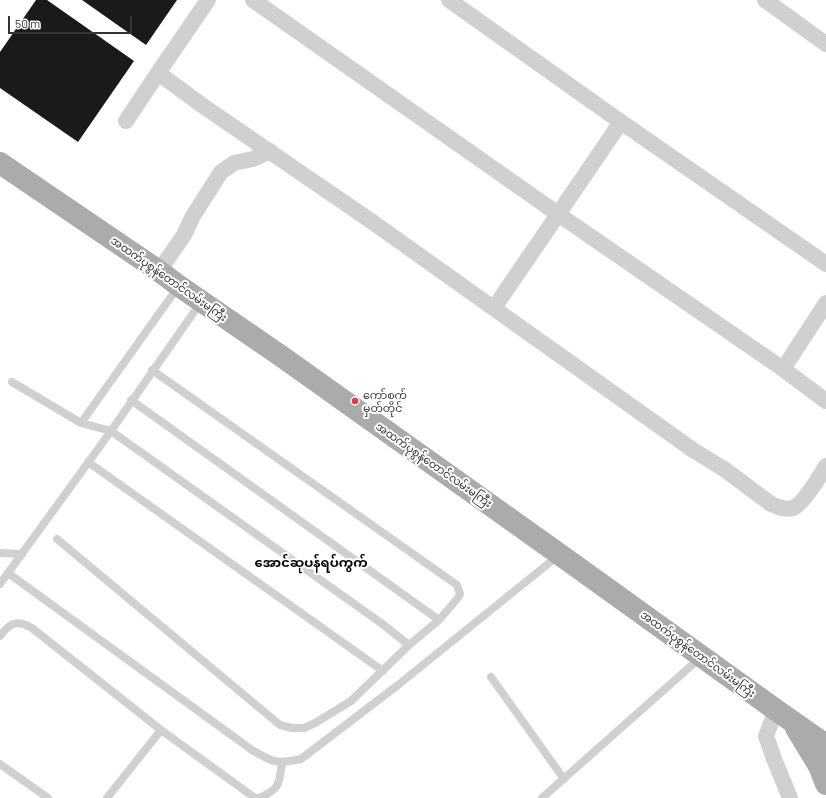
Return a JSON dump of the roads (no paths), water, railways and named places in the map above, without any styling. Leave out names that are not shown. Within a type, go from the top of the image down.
[{"type":"main road","name":"အထက်ပုစွန်တောင်လမ်းမကြီး","points":[[0,163],[281,356],[826,745]]},
{"type":"main road","points":[[784,716],[816,724],[826,723]]},
{"type":"main road","points":[[784,716],[819,766],[826,784]]},
{"type":"street","points":[[126,121],[208,0]]},
{"type":"street","points":[[253,0],[558,214],[783,369],[826,401]]},
{"type":"street","points":[[449,0],[621,122],[826,264]]},
{"type":"street","points":[[765,0],[826,44]]},
{"type":"street","points":[[158,73],[371,220],[692,450],[724,469],[771,504],[779,507],[791,508],[799,504],[826,466]]},
{"type":"street","points":[[494,308],[621,122]]},
{"type":"street","points":[[158,271],[184,235],[200,204],[220,172],[229,166],[253,159],[270,151]]},
{"type":"street","points":[[783,369],[826,303]]},
{"type":"street","points":[[784,716],[766,736],[790,798]]},
{"type":"lane","points":[[81,423],[179,286]]},
{"type":"lane","points":[[0,584],[111,430],[201,301]]},
{"type":"lane","points":[[57,539],[280,725],[292,728],[304,728],[315,723],[351,701],[409,645],[439,620],[460,594],[456,585],[152,370]]},
{"type":"lane","points":[[12,382],[81,423],[111,430],[381,623],[409,645]]},
{"type":"lane","points":[[131,400],[439,620]]},
{"type":"lane","points":[[88,462],[382,671]]},
{"type":"lane","points":[[0,553],[22,554]]},
{"type":"lane","points":[[8,573],[252,750],[268,760],[282,763],[301,759],[398,685],[560,554]]},
{"type":"lane","points":[[0,636],[8,626],[13,624],[25,624],[161,730],[256,798]]},
{"type":"lane","points":[[542,798],[702,656]]},
{"type":"lane","points":[[491,677],[564,779]]},
{"type":"lane","points":[[107,798],[161,730]]},
{"type":"lane","points":[[259,798],[271,793],[279,782],[282,763]]},
{"type":"lane","points":[[0,764],[48,798]]},
{"type":"place","name":"ကော်စက် မှတ်တိုင်","points":[[355,401]]},
{"type":"district","name":"အောင်ဆုပန်ရပ်ကွက်","points":[[311,563]]}]
